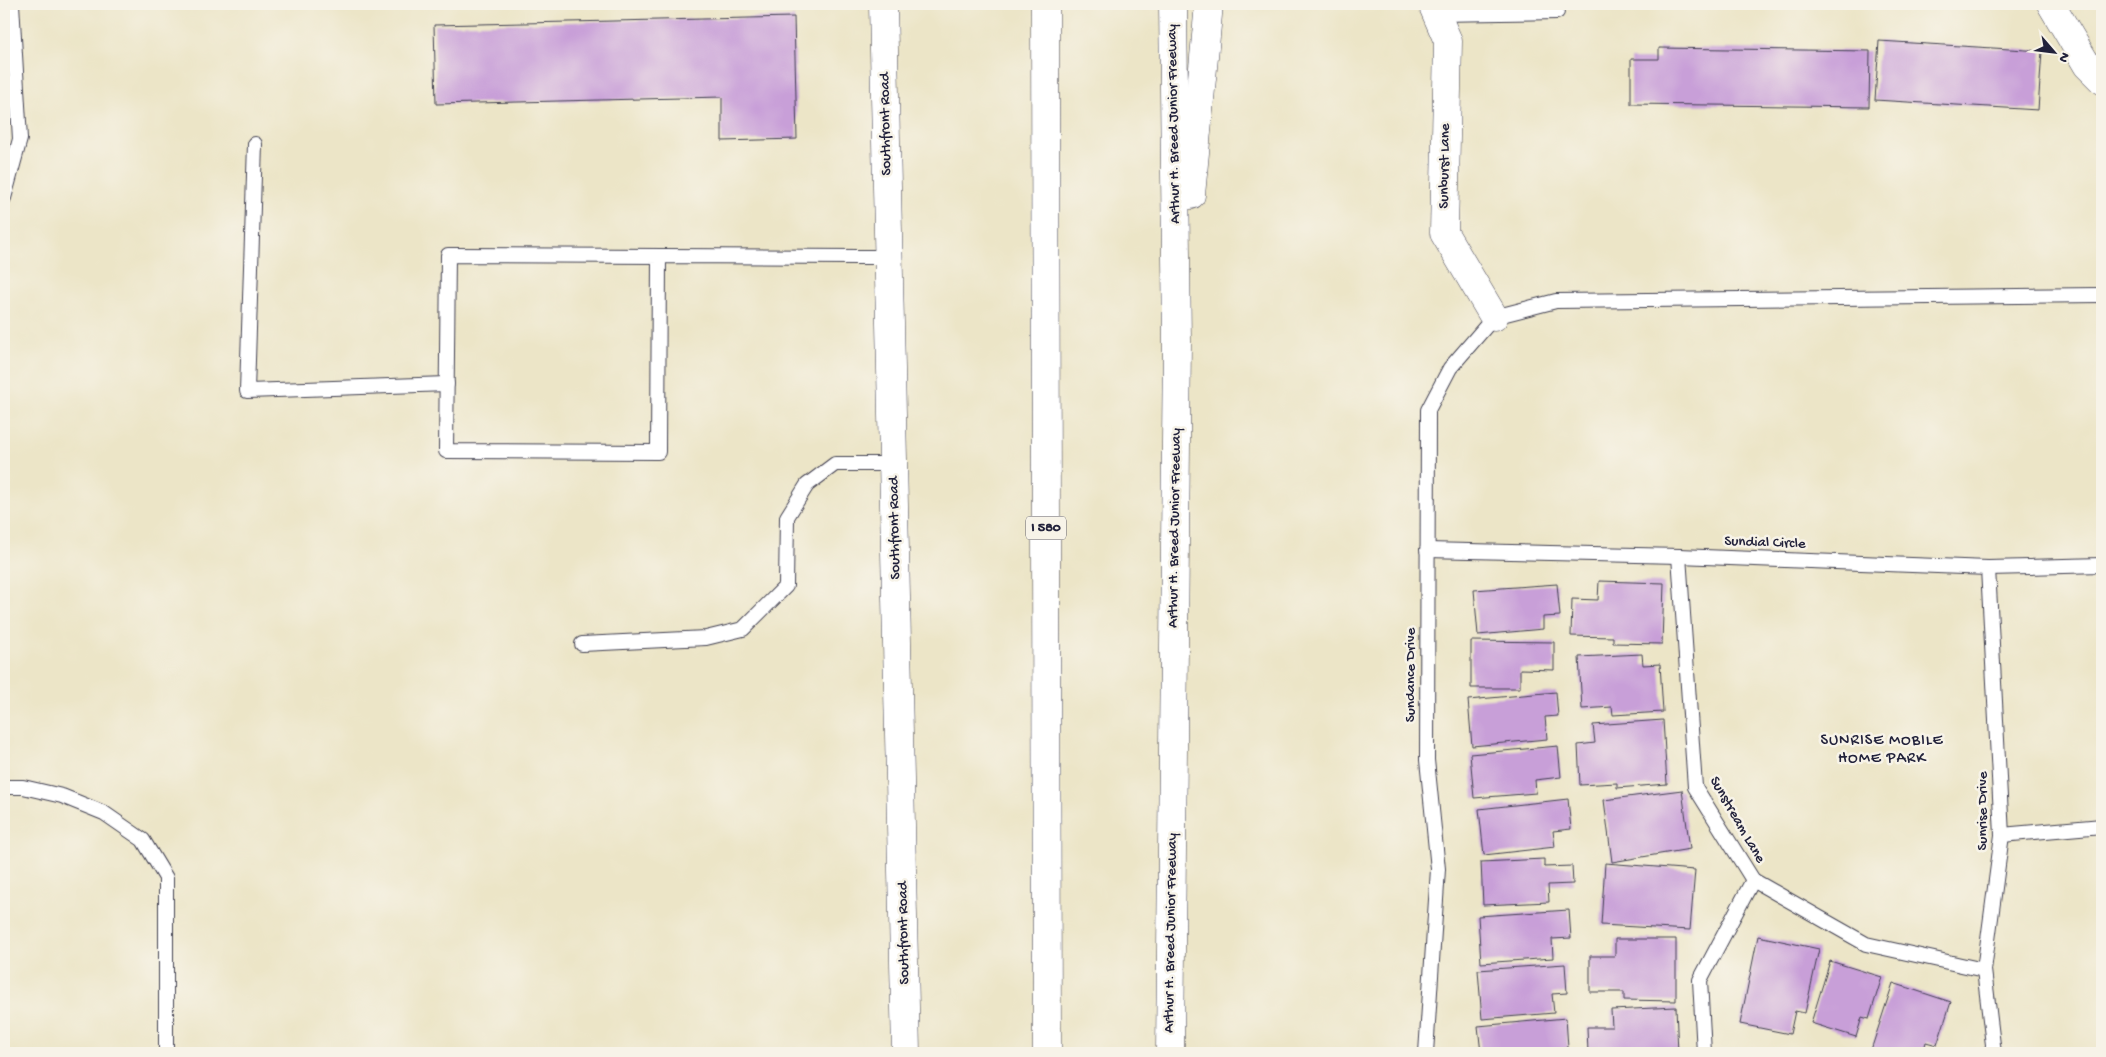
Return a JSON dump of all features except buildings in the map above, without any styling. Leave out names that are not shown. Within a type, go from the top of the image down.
[{"type":"main road","name":"Southfront Road","points":[[883,4],[906,1053]]},
{"type":"main road","name":"I 580","points":[[1045,4],[1047,1053]]},
{"type":"main road","name":"Arthur H. Breed Junior Freeway","points":[[1170,1053],[1177,341],[1173,4]]},
{"type":"main road","points":[[1177,341],[1208,4]]},
{"type":"main road","points":[[2051,4],[2087,65],[2102,80]]},
{"type":"main road","name":"Sunburst Lane","points":[[1434,9],[1448,41],[1444,233],[1494,317]]},
{"type":"lane","points":[[4,198],[20,139],[12,4]]},
{"type":"lane","points":[[1434,9],[1557,12]]},
{"type":"lane","points":[[255,144],[247,391],[447,384]]},
{"type":"lane","points":[[659,256],[658,452],[446,451],[448,255],[889,257]]},
{"type":"lane","points":[[1494,317],[1556,301],[2102,295]]},
{"type":"lane","name":"Sundance Drive","points":[[1426,1053],[1438,869],[1427,760],[1428,410],[1450,368],[1494,317]]},
{"type":"lane","points":[[582,644],[706,638],[743,629],[786,586],[787,517],[807,486],[835,464],[893,464]]},
{"type":"lane","name":"Sundial Circle","points":[[1427,550],[1679,556],[1988,568],[2102,565]]},
{"type":"lane","name":"Sunstream Lane","points":[[1679,556],[1695,787],[1753,880],[1866,944],[1984,970]]},
{"type":"lane","name":"Sunrise Drive","points":[[1988,568],[2002,835],[1984,970],[1994,1053]]},
{"type":"lane","points":[[4,787],[23,787],[62,796],[104,812],[143,840],[166,878],[166,1053]]},
{"type":"lane","points":[[2002,835],[2102,826]]},
{"type":"lane","points":[[1704,1053],[1700,980],[1753,880]]},
{"type":"district","name":"SUNRISE MOBILE HOME PARK","points":[[1882,750]]}]
